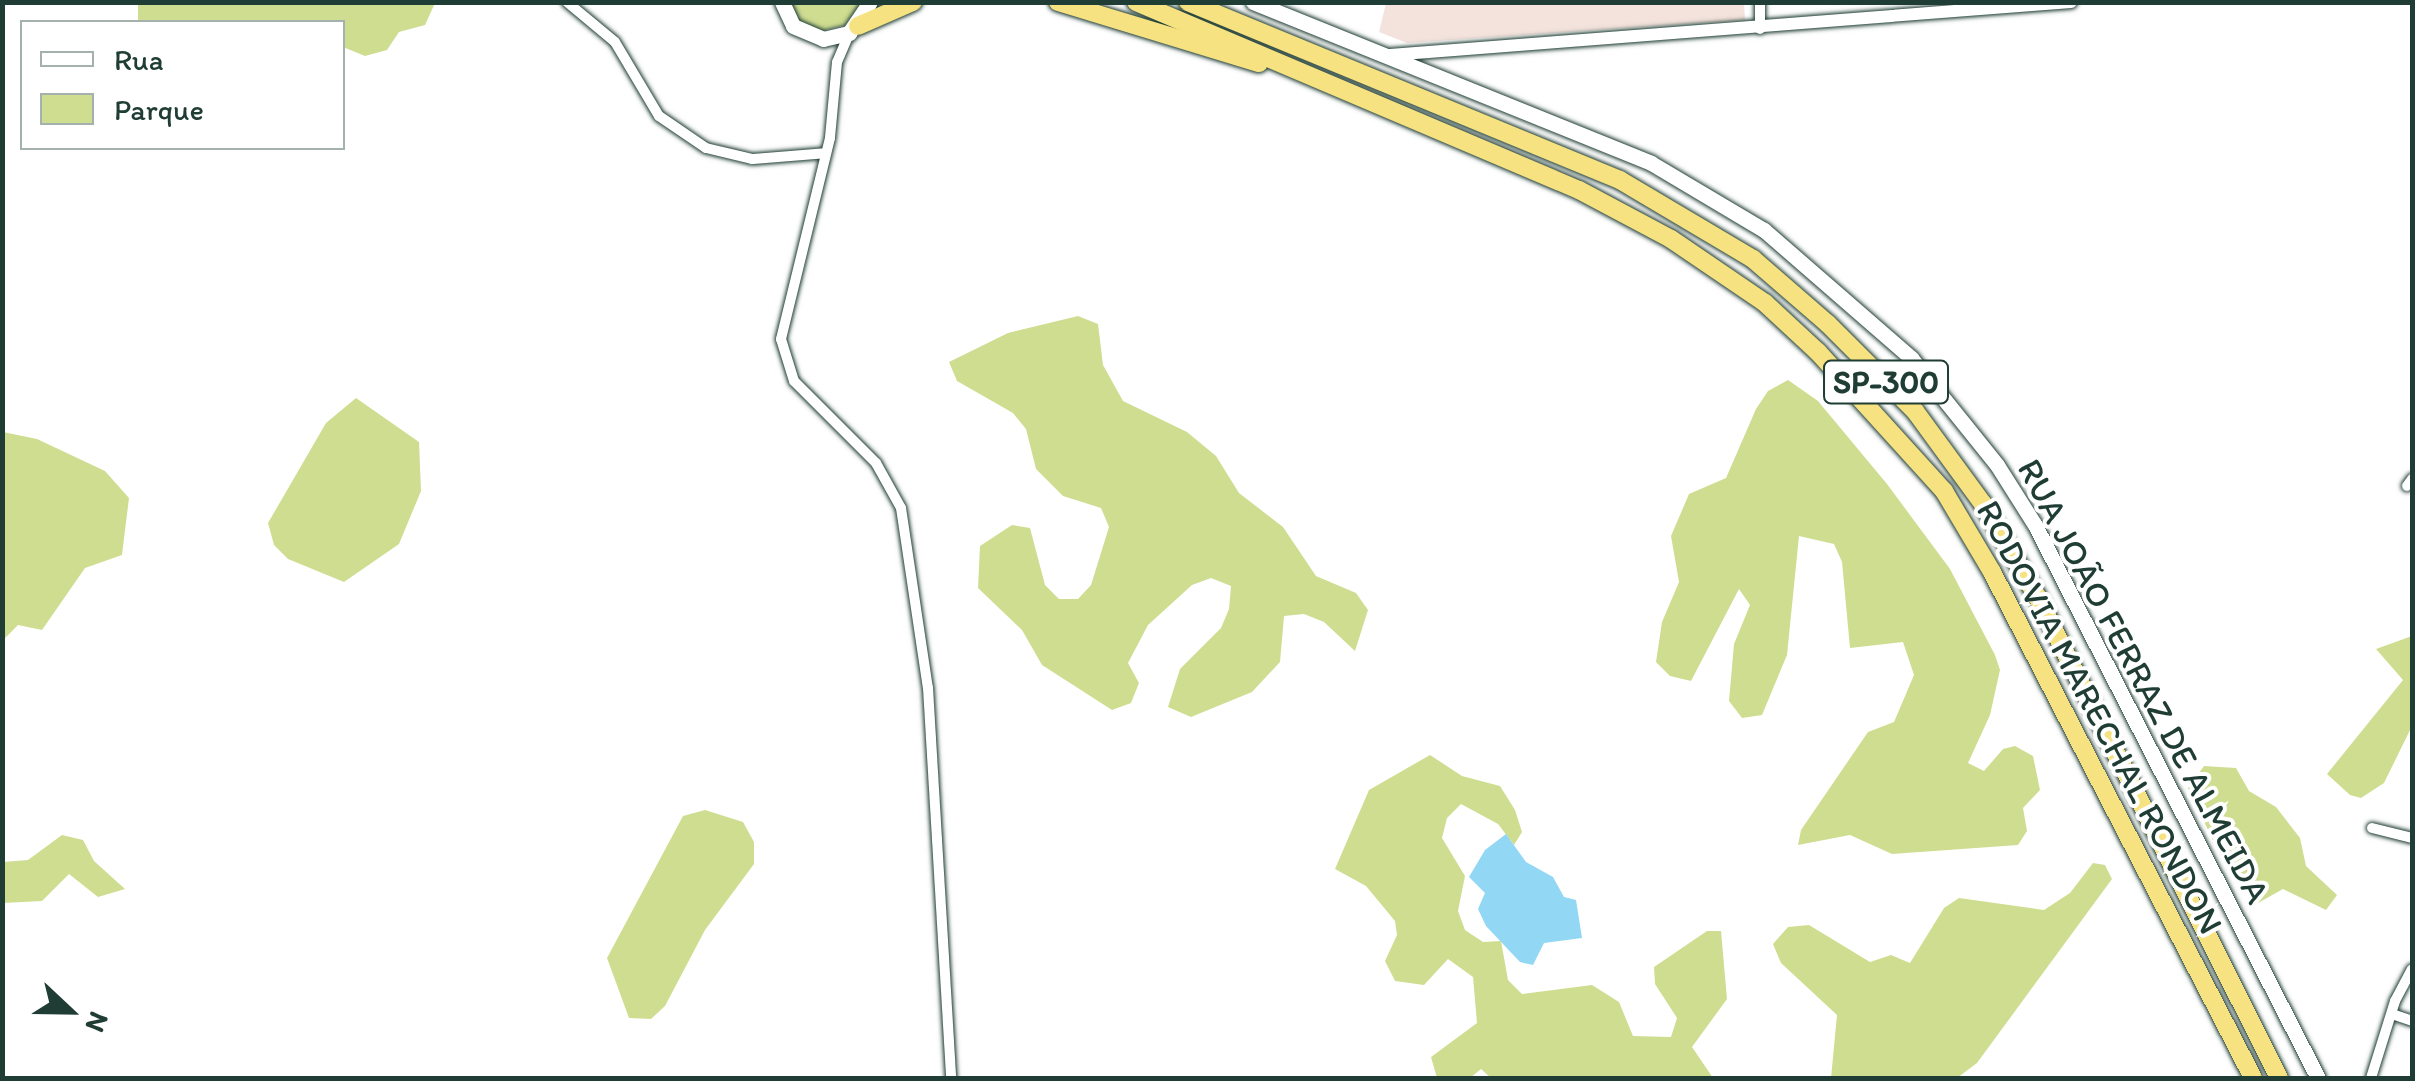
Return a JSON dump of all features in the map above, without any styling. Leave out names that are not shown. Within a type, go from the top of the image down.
[{"type":"highway","points":[[853,30],[913,2]]},
{"type":"highway","points":[[1058,2],[1329,79]]},
{"type":"highway","name":"RODOVIA MARECHAL RONDON","points":[[1136,2],[1485,145],[1671,239],[1765,302],[1867,400],[1944,491],[1992,572],[2250,1077]]},
{"type":"highway","name":"RODOVIA MARECHAL RONDON","points":[[1188,2],[1620,180],[1753,260],[1828,324],[1914,411],[1984,504],[2038,598],[2279,1078]]},
{"type":"main road","points":[[782,2],[794,26],[823,40],[853,30],[870,2]]},
{"type":"main road","name":"RUA JOÃO FERRAZ DE ALMEIDA","points":[[1253,2],[1378,55],[1565,124],[1712,197],[1820,272],[1911,358],[1997,466],[2035,525],[2318,1078]]},
{"type":"street","points":[[567,2],[614,42],[659,116],[706,148],[752,159],[826,153]]},
{"type":"street","points":[[1760,2],[1760,29]]},
{"type":"street","points":[[1378,55],[1760,29],[2072,2]]},
{"type":"street","points":[[853,30],[836,62],[830,138],[781,339],[794,381],[876,463],[901,508],[928,688],[951,1078]]},
{"type":"street","points":[[823,40],[836,62]]},
{"type":"street","points":[[2372,828],[2412,838]]},
{"type":"street","points":[[2372,1078],[2392,1014],[2412,969]]},
{"type":"street","points":[[2392,1014],[2412,1021]]},
{"type":"shaded area","points":[[1386,3],[1744,3],[1745,20],[1407,43],[1379,32]]},
{"type":"green space","points":[[138,3],[435,3],[425,25],[399,32],[387,50],[365,56],[345,48],[345,20],[138,20]]},
{"type":"green space","points":[[788,3],[861,3],[845,25],[821,31],[799,21]]},
{"type":"green space","points":[[1078,316],[1098,324],[1103,365],[1123,401],[1187,432],[1216,456],[1239,493],[1283,527],[1316,576],[1356,593],[1368,610],[1355,651],[1324,622],[1304,614],[1284,616],[1280,662],[1252,692],[1191,717],[1168,707],[1180,669],[1221,628],[1229,609],[1231,586],[1211,578],[1192,585],[1148,625],[1128,663],[1139,683],[1131,703],[1112,710],[1042,665],[1022,630],[978,588],[980,546],[1012,525],[1030,528],[1045,585],[1059,599],[1078,599],[1091,585],[1109,527],[1101,508],[1063,496],[1036,469],[1026,429],[1013,413],[957,381],[949,362],[1008,333]]},
{"type":"green space","points":[[1788,380],[1818,401],[1887,484],[1950,569],[1995,655],[2000,670],[1990,715],[1968,763],[1984,771],[2003,749],[2015,746],[2033,756],[2040,790],[2023,808],[2027,831],[2018,845],[1892,854],[1850,835],[1798,845],[1801,830],[1868,732],[1894,722],[1914,675],[1903,642],[1850,648],[1842,562],[1834,544],[1799,536],[1787,655],[1762,715],[1742,718],[1729,701],[1734,644],[1750,605],[1739,589],[1691,681],[1670,676],[1656,662],[1662,622],[1679,582],[1671,536],[1689,494],[1726,478],[1756,409],[1768,391]]},
{"type":"green space","points":[[356,398],[419,442],[421,491],[399,544],[344,582],[288,559],[274,545],[268,523],[326,423]]},
{"type":"green space","points":[[3,432],[37,439],[105,471],[129,498],[122,555],[85,568],[42,630],[18,625],[3,640]]},
{"type":"green space","points":[[2412,636],[2412,726],[2384,783],[2361,798],[2350,795],[2327,774],[2403,680],[2376,649]]},
{"type":"green space","points":[[1430,755],[1462,776],[1500,786],[1515,810],[1522,832],[1514,845],[1498,824],[1461,804],[1447,818],[1442,838],[1465,876],[1458,911],[1465,930],[1483,942],[1501,941],[1508,980],[1522,994],[1592,985],[1619,1002],[1633,1036],[1671,1037],[1677,1018],[1655,984],[1654,967],[1707,931],[1721,931],[1727,999],[1692,1047],[1713,1078],[1491,1078],[1481,1069],[1470,1078],[1437,1078],[1431,1057],[1477,1023],[1473,977],[1448,959],[1424,985],[1395,981],[1385,961],[1397,935],[1395,921],[1366,886],[1335,869],[1369,790]]},
{"type":"green space","points":[[2204,766],[2236,768],[2249,791],[2276,807],[2300,838],[2306,866],[2337,895],[2326,910],[2283,889],[2258,903],[2222,859],[2188,788]]},
{"type":"green space","points":[[705,810],[743,822],[754,842],[754,864],[705,930],[665,1006],[651,1019],[629,1018],[607,958],[683,816]]},
{"type":"green space","points":[[62,835],[83,840],[94,861],[125,889],[98,897],[69,874],[42,901],[3,903],[3,862],[28,860]]},
{"type":"green space","points":[[2093,863],[2105,865],[2112,879],[1977,1063],[1957,1078],[1831,1078],[1837,1015],[1781,963],[1773,944],[1788,927],[1809,925],[1870,962],[1891,955],[1910,963],[1944,908],[1959,898],[2044,910],[2070,893]]},
{"type":"water","points":[[1506,834],[1526,862],[1553,877],[1564,897],[1576,900],[1582,938],[1544,943],[1533,965],[1520,962],[1486,926],[1478,909],[1485,893],[1469,877],[1485,850]]}]
